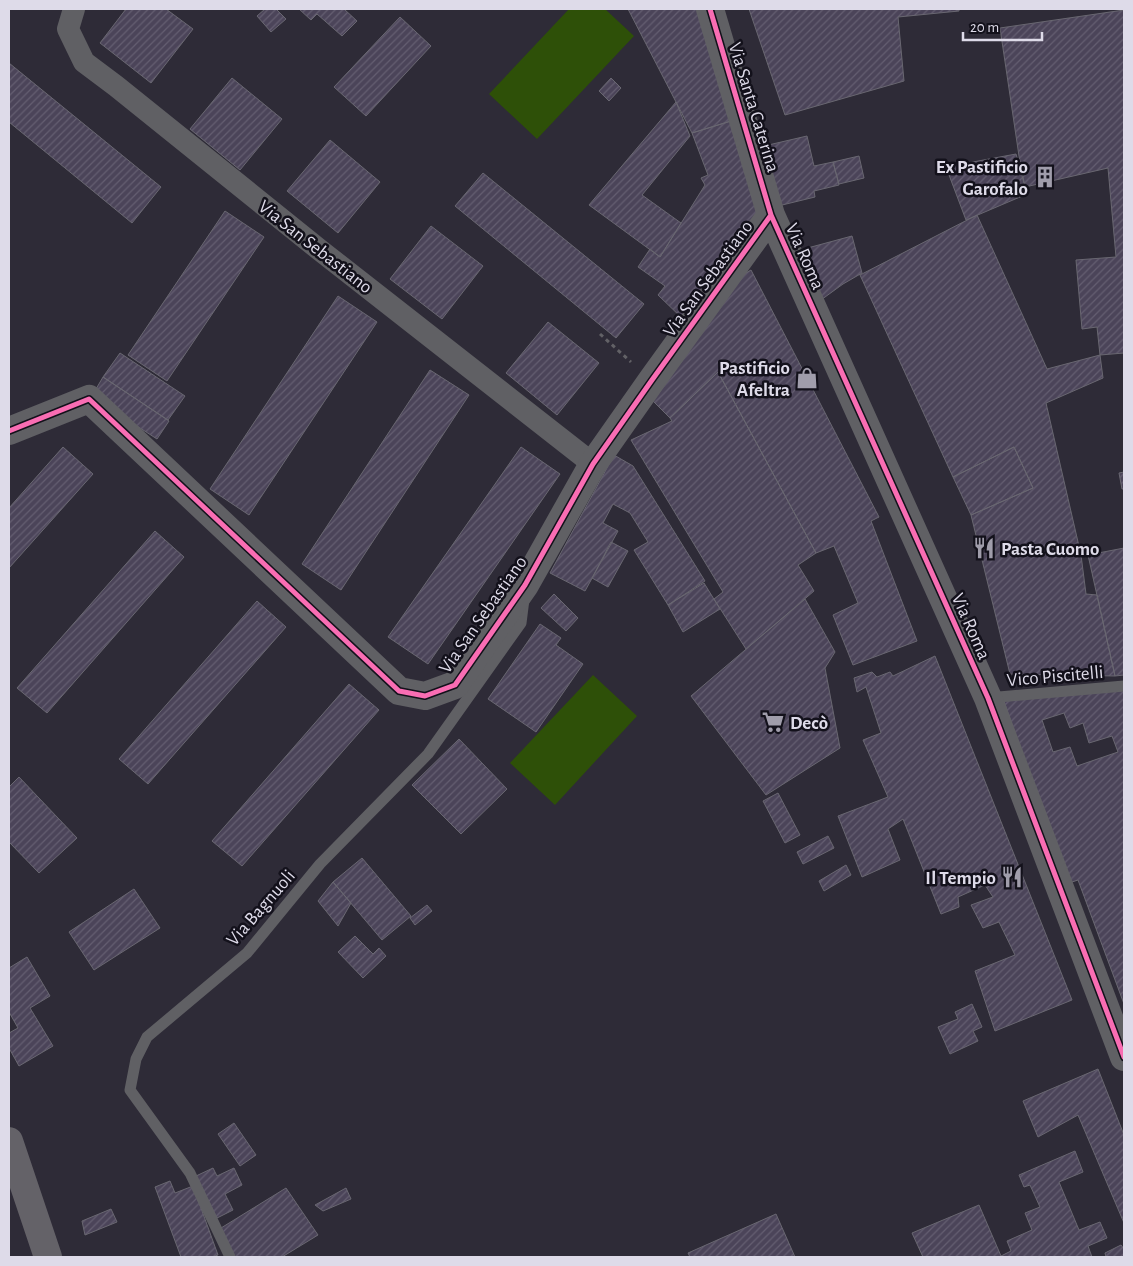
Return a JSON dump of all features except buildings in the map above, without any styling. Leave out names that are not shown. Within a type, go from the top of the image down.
[{"type":"main road","points":[[9,1141],[48,1257]]},
{"type":"street","name":"Via San Sebastiano","points":[[74,9],[68,29],[84,62],[593,464]]},
{"type":"street","name":"Via Santa Caterina","points":[[710,9],[771,214]]},
{"type":"street","name":"Via San Sebastiano","points":[[9,430],[90,399],[399,691],[425,696],[455,685],[525,585],[593,464],[771,214]]},
{"type":"street","name":"Via Roma","points":[[771,214],[988,698],[1124,1057]]},
{"type":"lane","name":"Via Bagnuoli","points":[[230,1257],[190,1173],[130,1090],[136,1059],[147,1037],[247,953],[320,864],[428,754],[521,623],[525,585]]},
{"type":"lane","name":"Vico Piscitelli","points":[[988,698],[1124,686]]},
{"type":"path","points":[[600,334],[652,380]]},
{"type":"green space","points":[[569,9],[605,9],[634,36],[537,139],[489,94]]},
{"type":"green space","points":[[593,675],[637,716],[555,805],[510,763]]},
{"type":"cycle path","points":[[710,9],[771,215],[988,698],[1124,1057]]},
{"type":"cycle path","points":[[9,431],[89,399],[399,691],[425,696],[455,685],[525,585],[593,464],[771,215]]},
{"type":"place","name":"Ex Pastificio Garofalo","points":[[1045,177]]},
{"type":"place","name":"Pastificio Afeltra","points":[[807,378]]},
{"type":"place","name":"Pasta Cuomo","points":[[984,548]]},
{"type":"place","name":"Decò","points":[[773,722]]},
{"type":"place","name":"Il Tempio","points":[[1012,877]]}]
